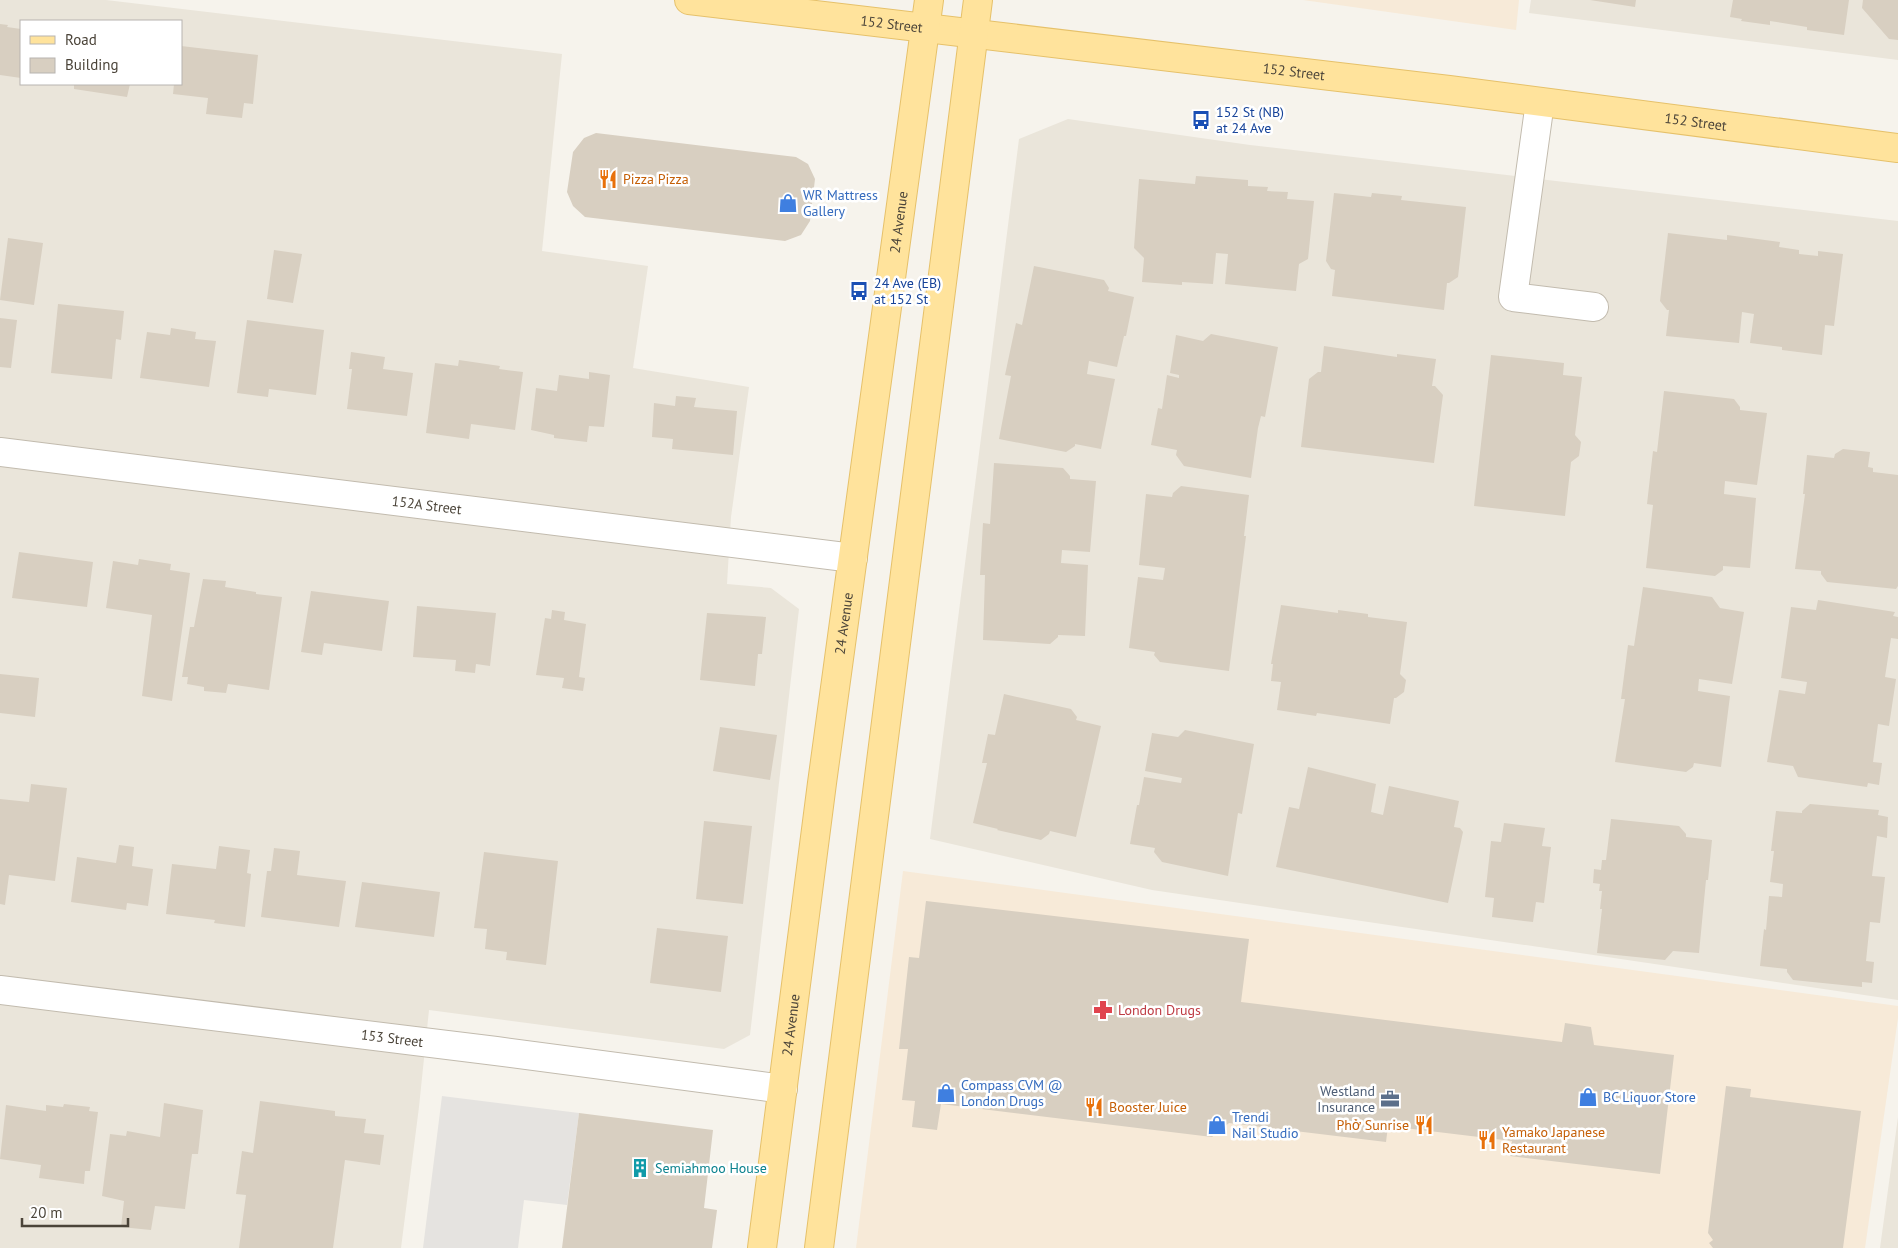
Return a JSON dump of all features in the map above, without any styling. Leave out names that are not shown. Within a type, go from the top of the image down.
[{"type":"main road","name":"152 Street","points":[[688,0],[1540,102],[1898,148]]},
{"type":"main road","name":"24 Avenue","points":[[765,1242],[782,1089],[852,558],[929,0]]},
{"type":"main road","points":[[819,1248],[978,0]]},
{"type":"street","points":[[1540,102],[1514,298],[1594,307]]},
{"type":"street","name":"152A Street","points":[[0,452],[852,558]]},
{"type":"street","name":"153 Street","points":[[0,990],[496,1051],[782,1089]]},
{"type":"shaded area","points":[[0,0],[106,0],[562,54],[542,251],[648,266],[633,368],[749,387],[731,517],[727,584],[771,588],[799,609],[750,1035],[724,1049],[429,1010],[401,1248],[0,1248]]},
{"type":"shaded area","points":[[1303,0],[1519,0],[1516,30]]},
{"type":"shaded area","points":[[1531,0],[1898,0],[1898,60],[1529,13]]},
{"type":"shaded area","points":[[1068,119],[1250,145],[1898,221],[1898,1000],[1152,890],[930,839],[1019,139]]},
{"type":"shaded area","points":[[903,871],[1898,1006],[1898,1018],[1865,1248],[856,1248]]},
{"type":"shaded area","points":[[442,1096],[579,1113],[567,1205],[524,1200],[518,1248],[423,1248]]},
{"type":"shaded area","points":[[1898,1117],[1898,1248],[1880,1248]]},
{"type":"building","points":[[1590,0],[1636,0],[1635,7]]},
{"type":"building","points":[[1733,0],[1849,0],[1844,35],[1807,30],[1807,27],[1770,21],[1770,25],[1741,21],[1742,19],[1730,17]]},
{"type":"building","points":[[1863,0],[1898,0],[1898,40],[1889,39],[1862,8]]},
{"type":"building","points":[[0,24],[20,29],[20,78],[0,75]]},
{"type":"building","points":[[182,46],[258,55],[253,104],[244,103],[242,118],[206,114],[208,98],[173,94],[174,85],[182,85]]},
{"type":"building","points":[[74,85],[130,85],[127,97],[74,89]]},
{"type":"building","points":[[596,133],[796,157],[808,164],[815,179],[810,221],[801,235],[785,241],[585,217],[573,206],[567,192],[573,152],[584,138]]},
{"type":"building","points":[[1196,176],[1248,180],[1248,186],[1268,187],[1267,191],[1288,192],[1287,199],[1314,201],[1308,259],[1299,264],[1296,291],[1225,284],[1228,254],[1216,253],[1213,284],[1182,282],[1182,285],[1142,282],[1144,258],[1134,248],[1139,179],[1195,184]]},
{"type":"building","points":[[1334,193],[1371,197],[1372,193],[1402,196],[1401,200],[1466,207],[1458,277],[1447,283],[1444,310],[1332,296],[1335,270],[1331,269],[1326,261]]},
{"type":"building","points":[[1668,233],[1727,240],[1727,235],[1780,242],[1779,247],[1799,250],[1799,254],[1818,256],[1818,251],[1843,254],[1834,326],[1825,325],[1822,355],[1782,350],[1782,347],[1750,343],[1754,314],[1742,312],[1739,343],[1666,336],[1669,310],[1660,301]]},
{"type":"building","points":[[8,238],[43,243],[34,305],[0,300]]},
{"type":"building","points":[[274,250],[302,254],[293,303],[267,299]]},
{"type":"building","points":[[1034,266],[1104,280],[1109,288],[1108,291],[1134,297],[1117,367],[1089,361],[1087,374],[1115,379],[1101,449],[1075,444],[1066,452],[999,439],[1011,376],[1005,375],[1016,323],[1022,325]]},
{"type":"building","points":[[58,304],[124,311],[121,340],[116,339],[112,379],[51,373]]},
{"type":"building","points":[[0,318],[17,320],[11,368],[0,367]]},
{"type":"building","points":[[247,320],[324,330],[316,395],[269,389],[268,397],[237,393]]},
{"type":"building","points":[[171,328],[196,332],[195,339],[216,341],[209,387],[140,378],[147,332],[170,335]]},
{"type":"building","points":[[1211,334],[1278,347],[1265,417],[1261,416],[1258,428],[1251,478],[1184,466],[1176,455],[1177,450],[1151,445],[1158,408],[1162,409],[1167,375],[1179,378],[1179,375],[1170,373],[1176,335],[1203,341]]},
{"type":"building","points":[[1324,346],[1397,357],[1397,354],[1436,359],[1432,386],[1435,386],[1443,395],[1434,463],[1301,447],[1309,379],[1318,372],[1321,372]]},
{"type":"building","points":[[351,352],[385,357],[383,369],[413,373],[407,416],[347,409],[352,369],[349,369]]},
{"type":"building","points":[[1491,355],[1564,363],[1563,375],[1582,377],[1575,435],[1581,442],[1579,456],[1571,462],[1565,516],[1474,506]]},
{"type":"building","points":[[459,360],[500,366],[499,369],[523,372],[515,430],[471,424],[469,439],[426,433],[435,363],[458,366]]},
{"type":"building","points":[[589,372],[610,375],[604,427],[589,426],[587,442],[554,438],[554,435],[531,430],[536,388],[557,391],[559,375],[589,379]]},
{"type":"building","points":[[1664,391],[1734,399],[1740,410],[1767,413],[1757,485],[1725,481],[1724,494],[1756,498],[1750,568],[1723,566],[1723,570],[1715,576],[1646,568],[1653,505],[1647,504],[1653,451],[1657,452]]},
{"type":"building","points":[[676,396],[696,398],[694,407],[737,411],[733,455],[672,449],[673,439],[652,437],[654,403],[675,406]]},
{"type":"building","points":[[1843,449],[1870,452],[1868,467],[1873,468],[1873,472],[1898,475],[1898,586],[1896,589],[1827,582],[1821,571],[1795,569],[1805,494],[1803,494],[1807,455],[1834,458],[1835,454]]},
{"type":"building","points":[[994,463],[1063,468],[1070,476],[1070,479],[1096,481],[1090,552],[1062,550],[1061,563],[1088,565],[1085,636],[1058,635],[1050,644],[983,640],[985,575],[980,575],[983,523],[990,524]]},
{"type":"building","points":[[1181,486],[1249,495],[1244,536],[1246,536],[1229,671],[1160,662],[1154,655],[1155,652],[1129,648],[1138,577],[1163,580],[1165,568],[1139,565],[1146,494],[1172,497],[1173,493]]},
{"type":"building","points":[[19,552],[93,562],[87,607],[12,598]]},
{"type":"building","points":[[139,559],[171,564],[170,570],[190,573],[172,701],[142,696],[152,615],[106,608],[113,561],[138,565]]},
{"type":"building","points":[[203,579],[226,581],[225,587],[256,592],[256,594],[282,597],[269,690],[228,684],[226,693],[204,691],[204,687],[187,684],[188,677],[182,677],[190,627],[194,627]]},
{"type":"building","points":[[1643,587],[1712,597],[1720,608],[1744,612],[1732,684],[1699,679],[1698,691],[1730,696],[1721,767],[1694,763],[1693,767],[1686,772],[1615,762],[1625,699],[1621,699],[1628,645],[1634,646]]},
{"type":"building","points":[[311,591],[389,601],[382,651],[324,643],[322,655],[301,652]]},
{"type":"building","points":[[1818,600],[1895,612],[1893,616],[1898,617],[1898,639],[1891,638],[1885,677],[1896,679],[1889,726],[1878,724],[1873,762],[1882,763],[1879,785],[1868,783],[1867,787],[1798,777],[1793,766],[1767,762],[1779,690],[1805,694],[1807,682],[1781,678],[1791,607],[1816,610]]},
{"type":"building","points":[[1281,605],[1338,613],[1338,610],[1368,614],[1368,617],[1407,622],[1400,674],[1406,680],[1404,692],[1394,698],[1390,724],[1317,713],[1316,716],[1277,710],[1281,682],[1271,681],[1273,664],[1271,664]]},
{"type":"building","points":[[417,606],[496,613],[490,666],[476,664],[475,673],[455,671],[456,660],[413,657]]},
{"type":"building","points":[[552,610],[565,612],[564,620],[586,624],[579,677],[585,678],[583,691],[562,688],[564,678],[536,675],[545,618],[551,619]]},
{"type":"building","points":[[707,613],[766,617],[762,654],[758,654],[755,686],[700,680]]},
{"type":"building","points":[[0,674],[39,678],[35,717],[0,713]]},
{"type":"building","points":[[1004,694],[1071,709],[1077,717],[1076,720],[1101,726],[1076,837],[1050,831],[1041,840],[973,823],[987,763],[982,763],[988,734],[995,735]]},
{"type":"building","points":[[720,727],[777,735],[770,780],[713,771]]},
{"type":"building","points":[[1185,730],[1254,744],[1242,814],[1238,813],[1228,876],[1162,862],[1154,852],[1155,848],[1130,844],[1144,777],[1181,783],[1182,778],[1145,771],[1152,733],[1178,737]]},
{"type":"building","points":[[1308,767],[1376,784],[1371,812],[1383,815],[1389,786],[1459,801],[1454,827],[1460,828],[1463,832],[1448,903],[1276,867],[1289,807],[1299,809]]},
{"type":"building","points":[[31,784],[67,788],[55,881],[9,875],[5,905],[0,904],[0,799],[29,802]]},
{"type":"building","points":[[1810,804],[1879,810],[1878,815],[1888,817],[1887,838],[1877,836],[1872,876],[1885,877],[1880,923],[1870,922],[1866,961],[1874,962],[1872,983],[1862,982],[1862,987],[1793,980],[1787,969],[1760,966],[1769,896],[1782,897],[1783,884],[1770,882],[1774,851],[1771,851],[1776,811],[1802,813]]},
{"type":"building","points":[[1611,819],[1679,826],[1686,834],[1686,837],[1712,840],[1699,953],[1673,951],[1665,960],[1597,953],[1602,891],[1599,891],[1600,884],[1593,883],[1594,869],[1601,870],[1602,860],[1606,860]]},
{"type":"building","points":[[704,821],[752,826],[743,904],[696,899]]},
{"type":"building","points":[[1504,823],[1545,828],[1542,846],[1551,847],[1544,903],[1536,902],[1533,922],[1492,917],[1494,898],[1485,897],[1491,841],[1501,842]]},
{"type":"building","points":[[119,845],[134,847],[132,866],[153,869],[148,906],[127,903],[126,910],[71,902],[77,857],[116,863]]},
{"type":"building","points":[[219,846],[250,850],[247,873],[251,874],[245,927],[214,923],[215,920],[166,914],[172,864],[216,869]]},
{"type":"building","points":[[274,848],[300,851],[297,875],[346,881],[339,927],[261,917],[267,871],[271,871]]},
{"type":"building","points":[[484,852],[558,861],[546,965],[506,960],[507,952],[485,949],[487,929],[474,928]]},
{"type":"building","points":[[362,882],[440,892],[434,937],[355,927]]},
{"type":"building","points":[[926,901],[1249,939],[1241,1002],[1562,1042],[1565,1023],[1591,1027],[1594,1045],[1674,1055],[1660,1174],[1510,1156],[1512,1141],[1388,1126],[1386,1142],[1229,1123],[1212,1137],[941,1104],[937,1130],[912,1127],[915,1101],[902,1100],[908,1049],[899,1049],[909,957],[919,958]]},
{"type":"building","points":[[657,928],[728,936],[721,992],[650,983]]},
{"type":"building","points":[[1726,1086],[1751,1089],[1750,1097],[1861,1111],[1843,1248],[1713,1248],[1709,1243],[1713,1240],[1708,1233]]},
{"type":"building","points":[[260,1101],[335,1111],[335,1116],[366,1119],[364,1133],[384,1135],[380,1165],[345,1160],[333,1248],[239,1248],[246,1195],[236,1194],[242,1151],[253,1153]]},
{"type":"building","points":[[164,1103],[203,1110],[198,1154],[192,1154],[185,1209],[155,1206],[151,1230],[121,1227],[124,1201],[102,1196],[110,1134],[126,1136],[127,1131],[160,1137]]},
{"type":"building","points":[[64,1104],[90,1107],[89,1111],[98,1112],[90,1171],[85,1171],[84,1184],[39,1178],[41,1165],[0,1159],[6,1105],[46,1111],[46,1105],[63,1107]]},
{"type":"building","name":"Semiahmoo House","points":[[579,1113],[713,1130],[704,1208],[717,1210],[712,1248],[562,1248]]},
{"type":"place","name":"152 St (NB) at 24 Ave","points":[[1201,120]]},
{"type":"place","name":"Pizza Pizza","points":[[608,179]]},
{"type":"place","name":"WR Mattress Gallery","points":[[788,203]]},
{"type":"place","name":"24 Ave (EB) at 152 St","points":[[859,291]]},
{"type":"place","name":"London Drugs","points":[[1103,1010]]},
{"type":"place","name":"Compass CVM @ London Drugs","points":[[946,1093]]},
{"type":"place","name":"BC Liquor Store","points":[[1588,1097]]},
{"type":"place","name":"Westland Insurance","points":[[1390,1099]]},
{"type":"place","name":"Booster Juice","points":[[1094,1107]]},
{"type":"place","name":"Trendi Nail Studio","points":[[1217,1125]]},
{"type":"place","name":"Phở Sunrise","points":[[1424,1125]]},
{"type":"place","name":"Yamako Japanese Restaurant","points":[[1487,1140]]},
{"type":"place","name":"Semiahmoo House","points":[[640,1168]]}]
